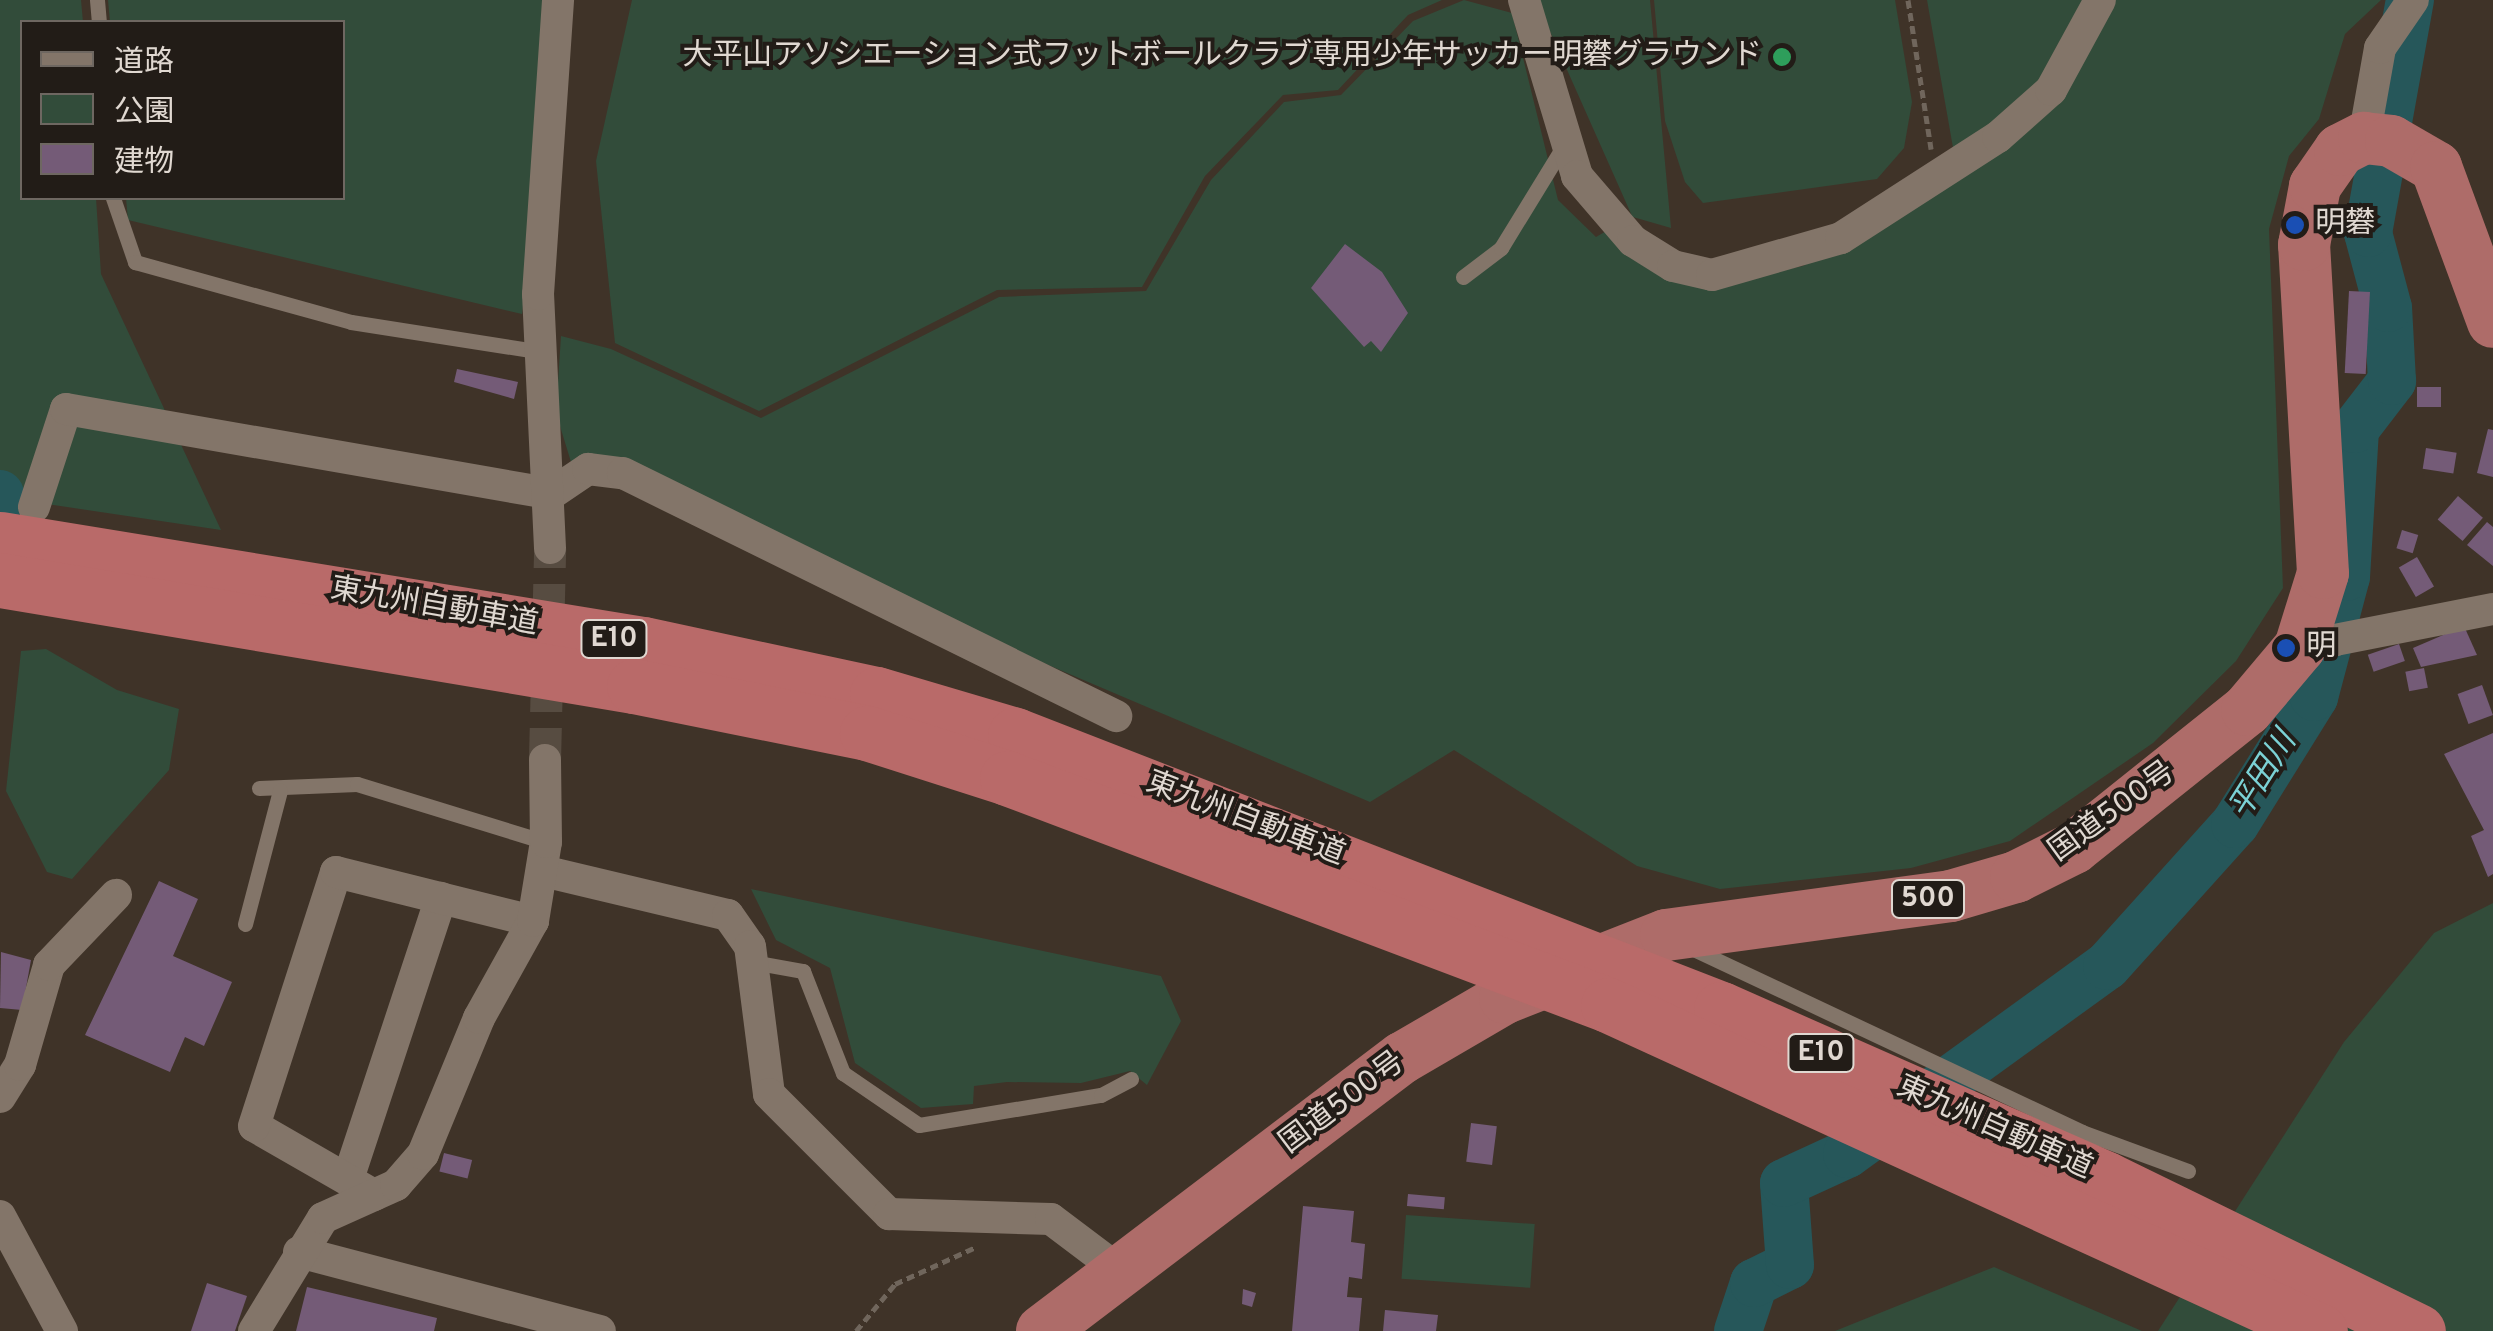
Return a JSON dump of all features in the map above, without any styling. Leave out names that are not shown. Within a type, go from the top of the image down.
[{"type":"highway","points":[[2382,140],[2448,186],[2493,322]]},
{"type":"highway","name":"国道500号","points":[[1042,1331],[1453,1027],[1564,968],[1666,935],[1952,896],[2016,877],[2074,848],[2227,728],[2323,638],[2325,545],[2306,226],[2322,170],[2382,140]]},
{"type":"highway","name":"東九州自動車道","points":[[17,523],[643,644],[877,694],[1206,825],[1722,1009],[2106,1178],[2418,1331]]},
{"type":"highway","name":"東九州自動車道","points":[[0,580],[412,644],[867,732],[1206,825],[1817,1096],[2320,1331]]},
{"type":"street","points":[[550,548],[551,494],[538,294],[558,0]]},
{"type":"street","points":[[1524,0],[1564,145],[1577,176],[1633,241],[1672,266],[1712,275],[1815,250],[1941,174],[2051,90],[2100,0]]},
{"type":"street","points":[[2382,140],[2380,48],[2405,7]]},
{"type":"street","points":[[17,523],[66,410],[551,494],[588,469],[657,483],[1116,716]]},
{"type":"street","points":[[2323,638],[2493,609]]},
{"type":"street","points":[[254,1331],[299,1252],[332,1211],[361,1186],[416,1166],[534,921],[545,857],[546,760]]},
{"type":"street","points":[[545,857],[710,904],[746,937],[769,1094],[862,1193],[912,1220],[1021,1216],[1050,1219],[1120,1271]]},
{"type":"street","points":[[361,1186],[254,1126],[336,872],[534,921]]},
{"type":"street","points":[[0,1098],[20,1065],[49,965],[116,895]]},
{"type":"street","points":[[361,1186],[441,898]]},
{"type":"street","points":[[0,1216],[62,1331]]},
{"type":"street","points":[[299,1252],[600,1331]]},
{"type":"lane","points":[[1462,277],[1501,248],[1564,145]]},
{"type":"lane","points":[[114,200],[135,262],[351,322],[543,352]]},
{"type":"lane","points":[[259,788],[280,791],[316,782],[376,788],[545,857]]},
{"type":"lane","points":[[245,924],[280,791]]},
{"type":"lane","points":[[1666,935],[1988,1085],[2188,1171]]},
{"type":"lane","points":[[752,962],[803,972],[842,1073],[919,1126],[1012,1103],[1101,1095],[1131,1079]]},
{"type":"path","points":[[1908,0],[1918,113],[1941,174]]},
{"type":"path","points":[[856,1331],[896,1284],[1016,1228],[1021,1216]]},
{"type":"green space","points":[[0,0],[81,0],[83,20],[20,20],[20,200],[96,200],[101,274],[221,530],[0,497]]},
{"type":"green space","points":[[108,0],[543,0],[540,163],[522,314],[128,220],[126,200],[345,200],[345,20],[110,20]]},
{"type":"green space","points":[[632,0],[1442,0],[1408,15],[1338,90],[1283,95],[1205,176],[1142,287],[997,290],[759,411],[615,343],[596,161]]},
{"type":"green space","points":[[1464,0],[1512,13],[1558,200],[1596,237],[1632,216],[1536,0],[1650,0],[1671,228],[1633,217],[1646,263],[1734,280],[1803,266],[1958,176],[1927,0],[2381,0],[2345,34],[2319,119],[2289,156],[2269,229],[2283,588],[2236,661],[2153,743],[2010,841],[1911,868],[1720,889],[1637,866],[1454,750],[1370,802],[571,462],[556,413],[561,336],[611,349],[761,418],[999,297],[1146,291],[1211,180],[1284,102],[1341,95],[1413,21]]},
{"type":"green space","name":"大平山アソシエーション式フットボールクラブ専用少年サッカー明礬グラウンド","points":[[1654,0],[1895,0],[1912,102],[1904,148],[1877,179],[1703,203],[1685,182],[1665,121]]},
{"type":"green space","points":[[46,649],[117,690],[179,709],[169,770],[72,879],[47,872],[6,791],[21,651]]},
{"type":"green space","points":[[751,889],[1161,976],[1181,1021],[1147,1085],[1130,1071],[1081,1083],[1007,1082],[974,1086],[973,1104],[921,1108],[855,1063],[830,968],[776,940]]},
{"type":"green space","points":[[2493,903],[2493,1331],[2158,1331],[2344,1042],[2434,933]]},
{"type":"green space","points":[[1406,1215],[1535,1224],[1530,1288],[1402,1279]]},
{"type":"green space","points":[[1994,1267],[2142,1331],[1835,1331]]},
{"type":"building","points":[[1345,244],[1382,272],[1408,313],[1381,352],[1371,341],[1364,347],[1311,288]]},
{"type":"building","points":[[2349,291],[2370,292],[2366,374],[2345,373]]},
{"type":"building","points":[[457,369],[518,382],[514,399],[454,382]]},
{"type":"building","points":[[2417,387],[2441,387],[2441,407],[2417,407]]},
{"type":"building","points":[[2488,429],[2493,430],[2493,477],[2477,473]]},
{"type":"building","points":[[2426,448],[2457,453],[2453,474],[2423,469]]},
{"type":"building","points":[[2458,496],[2483,518],[2463,541],[2438,519]]},
{"type":"building","points":[[2487,522],[2493,527],[2493,566],[2467,545]]},
{"type":"building","points":[[2402,530],[2418,535],[2413,553],[2396,548]]},
{"type":"building","points":[[2417,557],[2434,586],[2416,597],[2399,568]]},
{"type":"building","points":[[2464,626],[2477,655],[2421,667],[2413,648]]},
{"type":"building","points":[[2399,644],[2405,661],[2374,672],[2368,655]]},
{"type":"building","points":[[2424,668],[2428,688],[2409,691],[2405,672]]},
{"type":"building","points":[[2482,685],[2493,715],[2469,724],[2458,694]]},
{"type":"building","points":[[2493,733],[2493,874],[2488,877],[2471,836],[2484,830],[2444,754]]},
{"type":"building","points":[[159,881],[198,899],[173,956],[232,982],[204,1046],[185,1037],[170,1072],[85,1035]]},
{"type":"building","points":[[1,952],[31,960],[22,1010],[0,1008]]},
{"type":"building","points":[[1471,1123],[1497,1126],[1492,1165],[1466,1162]]},
{"type":"building","points":[[444,1153],[472,1160],[468,1178],[439,1171]]},
{"type":"building","points":[[1408,1194],[1445,1197],[1444,1209],[1407,1206]]},
{"type":"building","points":[[1303,1206],[1354,1211],[1351,1242],[1365,1244],[1362,1279],[1349,1277],[1347,1297],[1362,1298],[1359,1331],[1292,1331]]},
{"type":"building","points":[[207,1283],[247,1296],[235,1331],[191,1331]]},
{"type":"building","points":[[307,1287],[437,1318],[434,1331],[296,1331]]},
{"type":"building","points":[[1243,1289],[1256,1293],[1252,1307],[1242,1304]]},
{"type":"building","points":[[1385,1310],[1438,1315],[1436,1331],[1383,1331]]},
{"type":"waterway","name":"平田川","points":[[1738,1331],[1754,1283],[1790,1265],[1784,1183],[1847,1154],[2107,966],[2235,824],[2314,697],[2346,577],[2355,429],[2392,381],[2388,308],[2368,233],[2410,0]]},
{"type":"waterway","points":[[0,494],[1,508]]},
{"type":"tunnel","points":[[545,760],[550,548]]},
{"type":"place","name":"大平山アソシエーション式フットボールクラブ専用少年サッカー明礬グラウンド","points":[[1782,57]]},
{"type":"place","name":"明礬","points":[[2295,225]]},
{"type":"place","name":"明","points":[[2286,648]]}]
